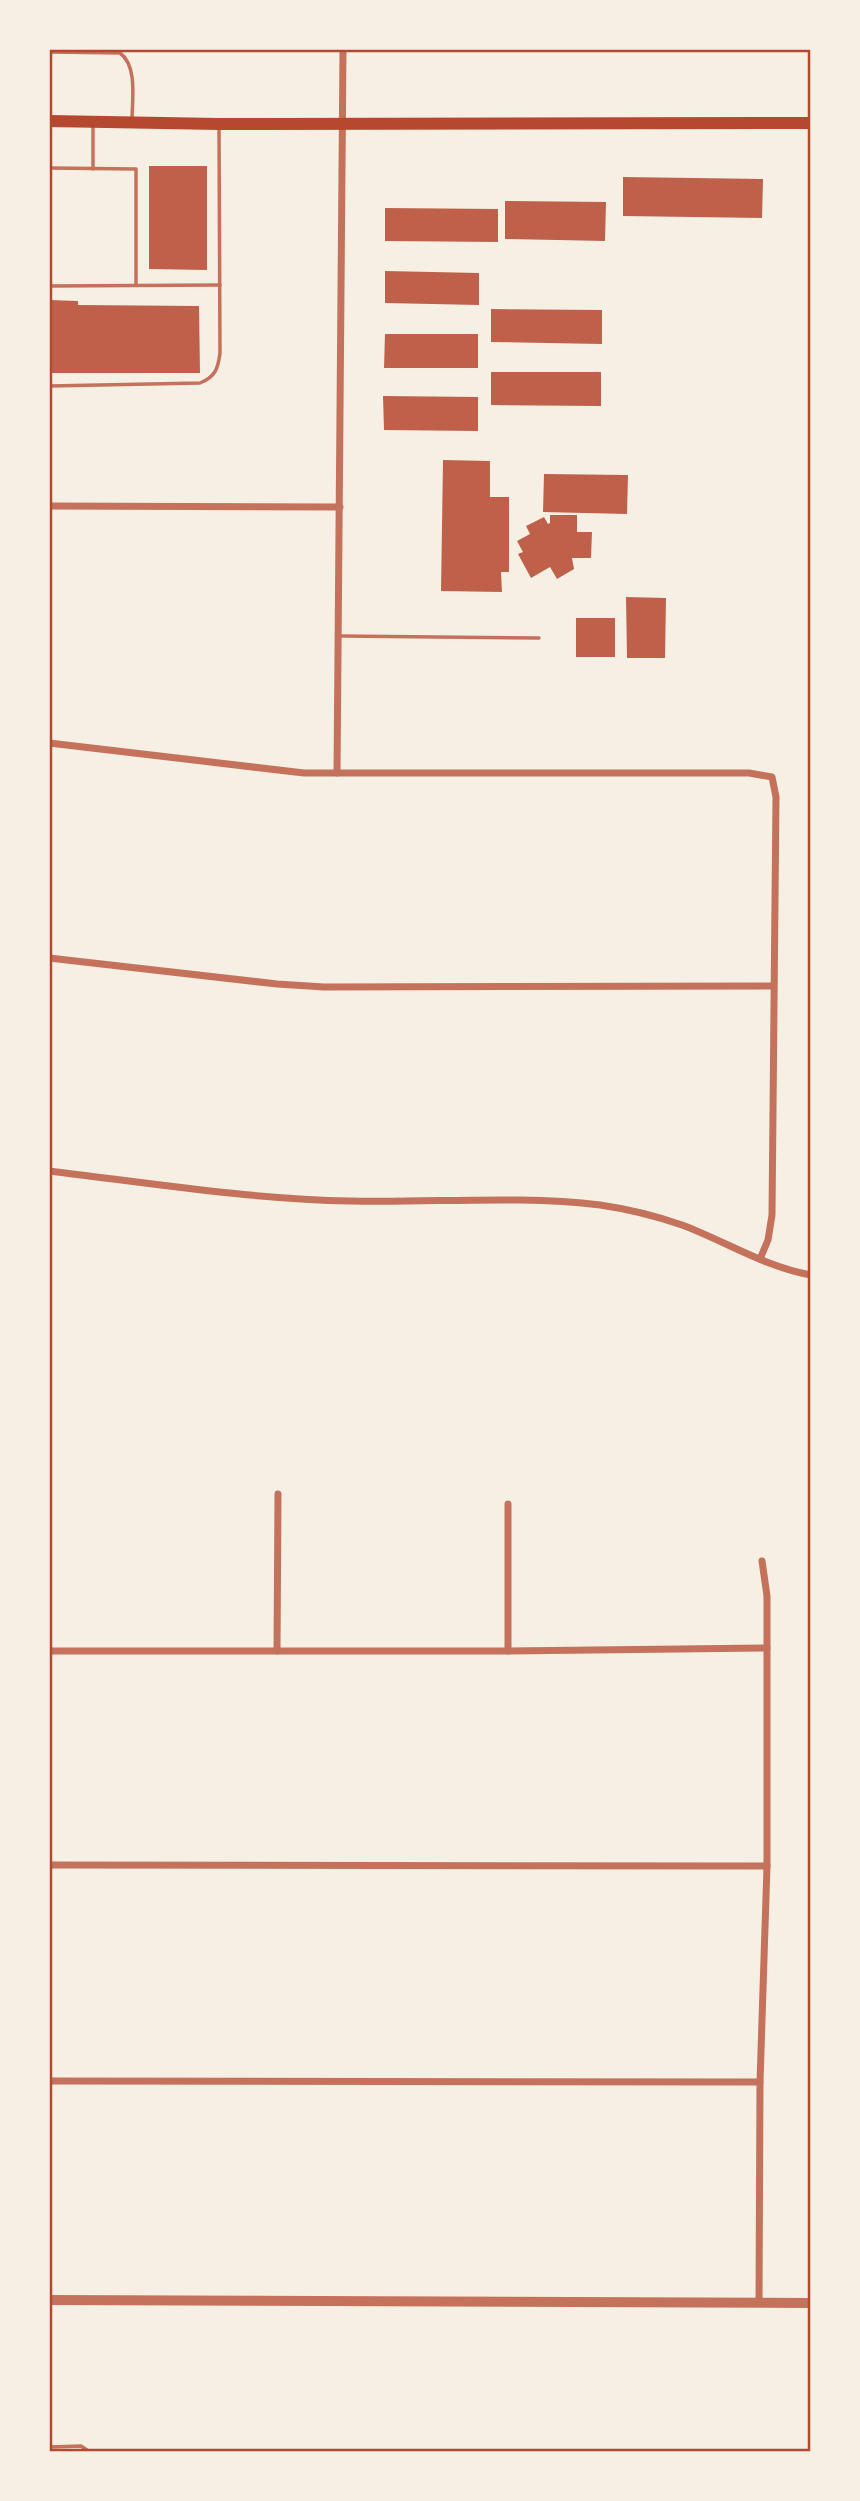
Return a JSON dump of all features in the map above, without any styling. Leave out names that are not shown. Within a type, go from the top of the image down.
[{"type":"main road","points":[[49,121],[219,124],[811,123]]},
{"type":"street","points":[[337,774],[343,49]]},
{"type":"street","points":[[49,506],[340,507]]},
{"type":"street","points":[[49,743],[304,773],[749,773],[772,777],[776,797],[772,1215],[768,1240],[760,1259]]},
{"type":"street","points":[[49,958],[324,987],[773,986]]},
{"type":"street","points":[[49,1171],[281,1198],[350,1201],[551,1201],[600,1205],[642,1213],[683,1226],[760,1259],[811,1275]]},
{"type":"street","points":[[277,1651],[278,1494]]},
{"type":"street","points":[[508,1504],[508,1651]]},
{"type":"street","points":[[759,2303],[767,1648],[767,1596],[762,1561]]},
{"type":"street","points":[[49,1651],[767,1648]]},
{"type":"street","points":[[49,1865],[766,1866]]},
{"type":"street","points":[[49,2081],[760,2082]]},
{"type":"street","points":[[49,2300],[811,2303]]},
{"type":"lane","points":[[49,52],[120,53],[127,58],[131,71],[132,123]]},
{"type":"lane","points":[[93,121],[93,169]]},
{"type":"lane","points":[[49,386],[200,383],[212,378],[218,367],[220,353],[219,124]]},
{"type":"lane","points":[[49,168],[136,169],[136,285]]},
{"type":"lane","points":[[49,286],[220,285]]},
{"type":"lane","points":[[338,636],[539,638]]},
{"type":"lane","points":[[49,2447],[82,2446],[90,2452]]},
{"type":"building","points":[[149,166],[207,166],[207,270],[149,269]]},
{"type":"building","points":[[623,177],[763,179],[762,218],[623,216]]},
{"type":"building","points":[[505,201],[606,202],[605,241],[505,239]]},
{"type":"building","points":[[385,208],[498,209],[498,242],[385,241]]},
{"type":"building","points":[[385,271],[479,273],[479,305],[385,303]]},
{"type":"building","points":[[49,300],[78,301],[78,305],[199,306],[200,373],[49,373]]},
{"type":"building","points":[[491,309],[602,310],[602,344],[491,342]]},
{"type":"building","points":[[385,334],[478,334],[478,368],[384,368]]},
{"type":"building","points":[[491,372],[601,372],[601,406],[491,405]]},
{"type":"building","points":[[383,396],[478,397],[478,431],[384,430]]},
{"type":"building","points":[[443,460],[490,461],[490,497],[509,497],[509,572],[501,572],[502,592],[441,591]]},
{"type":"building","points":[[544,474],[628,475],[627,514],[543,512]]},
{"type":"building","points":[[550,515],[577,515],[577,532],[592,532],[591,558],[572,558],[574,569],[557,579],[550,567],[531,578],[518,554],[523,552],[517,541],[530,534],[526,526],[544,517],[548,524],[550,523]]},
{"type":"building","points":[[626,597],[666,598],[665,658],[627,658]]},
{"type":"building","points":[[576,618],[615,618],[615,657],[576,657]]}]
